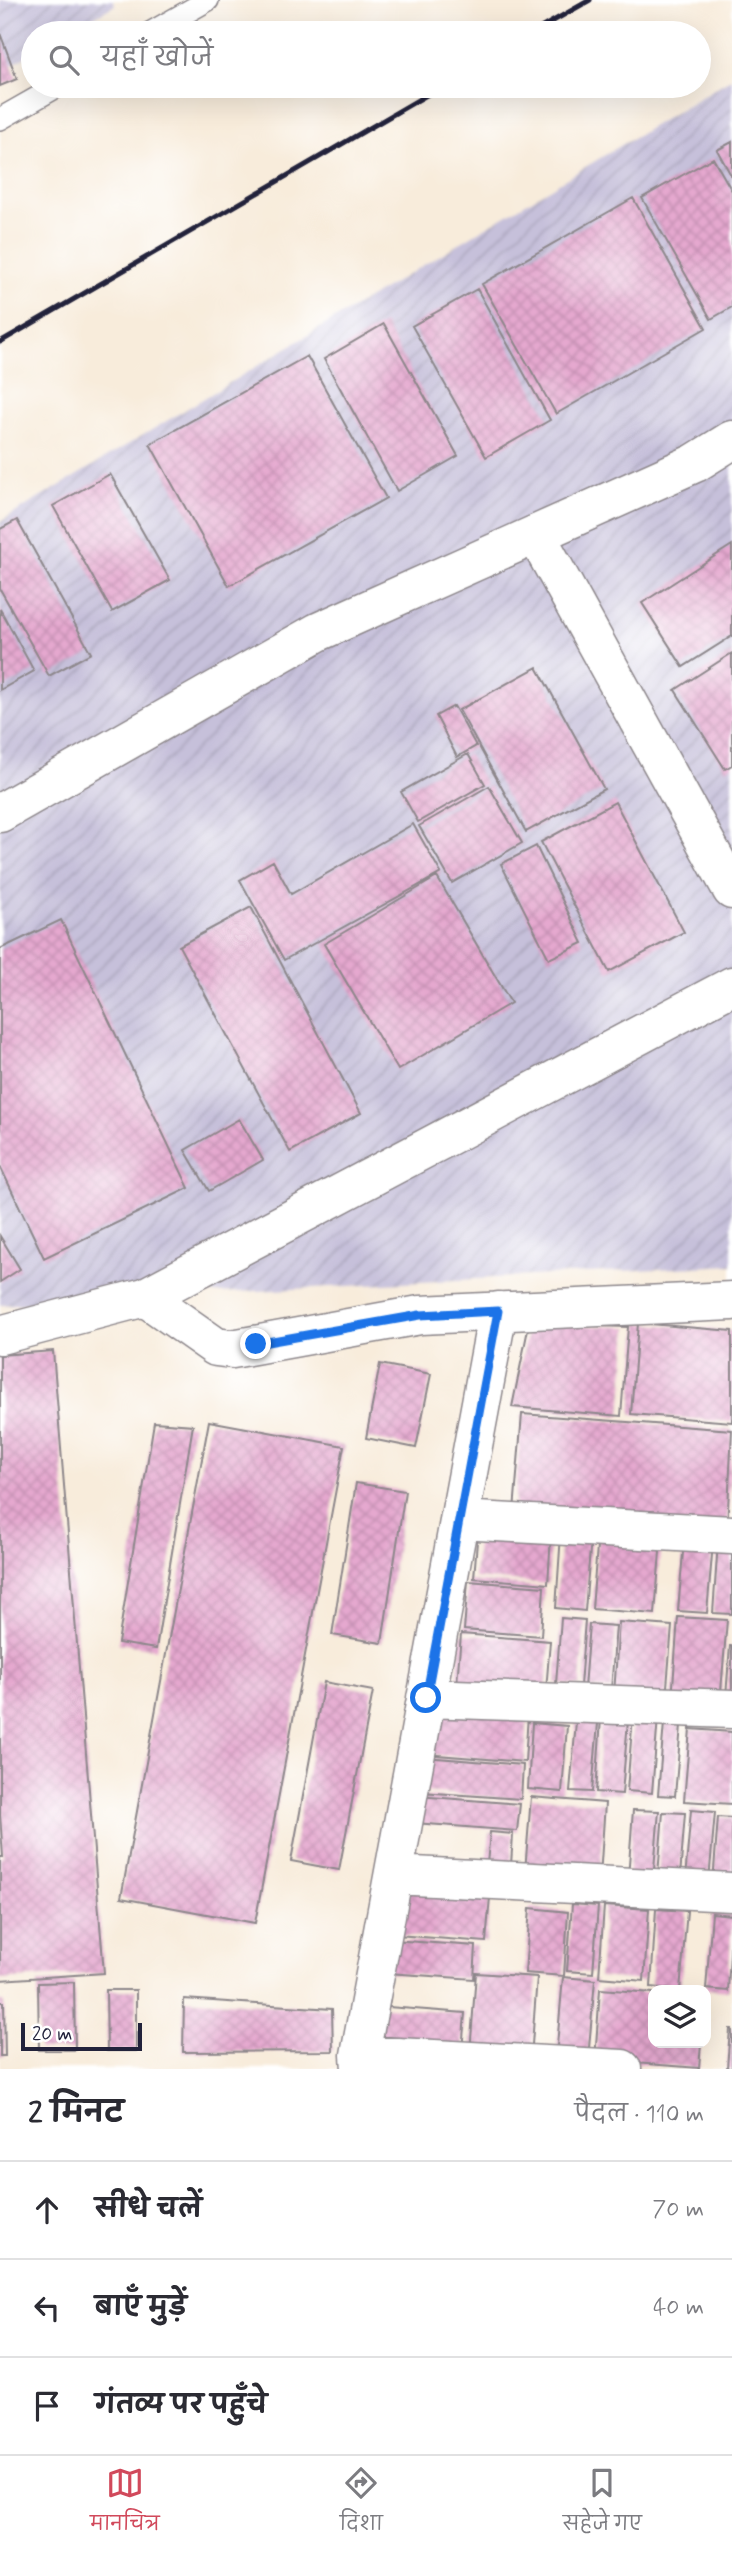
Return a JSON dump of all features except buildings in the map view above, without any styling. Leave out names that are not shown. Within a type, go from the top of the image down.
[{"type":"street","points":[[0,813],[318,632],[695,464],[732,440]]},
{"type":"street","points":[[536,535],[732,890]]},
{"type":"street","points":[[0,1335],[145,1297],[732,986]]},
{"type":"street","points":[[145,1297],[216,1347],[232,1349],[420,1315],[732,1301]]},
{"type":"street","points":[[498,1311],[360,2062],[622,2069]]},
{"type":"street","points":[[459,1520],[732,1535]]},
{"type":"street","points":[[426,1698],[732,1709]]},
{"type":"street","points":[[394,1875],[732,1892]]},
{"type":"lane","points":[[171,21],[208,0]]},
{"type":"lane","points":[[0,119],[37,98]]},
{"type":"shaded area","points":[[0,0],[113,0],[115,5],[87,21],[21,21],[21,59],[0,72]]},
{"type":"shaded area","points":[[732,78],[732,1265],[0,1305],[0,522],[699,98],[711,98],[711,91]]},
{"type":"railway","points":[[553,21],[590,0]]},
{"type":"railway","points":[[0,342],[421,98]]},
{"type":"route","points":[[256,1344],[420,1315],[498,1311],[426,1698]]}]
